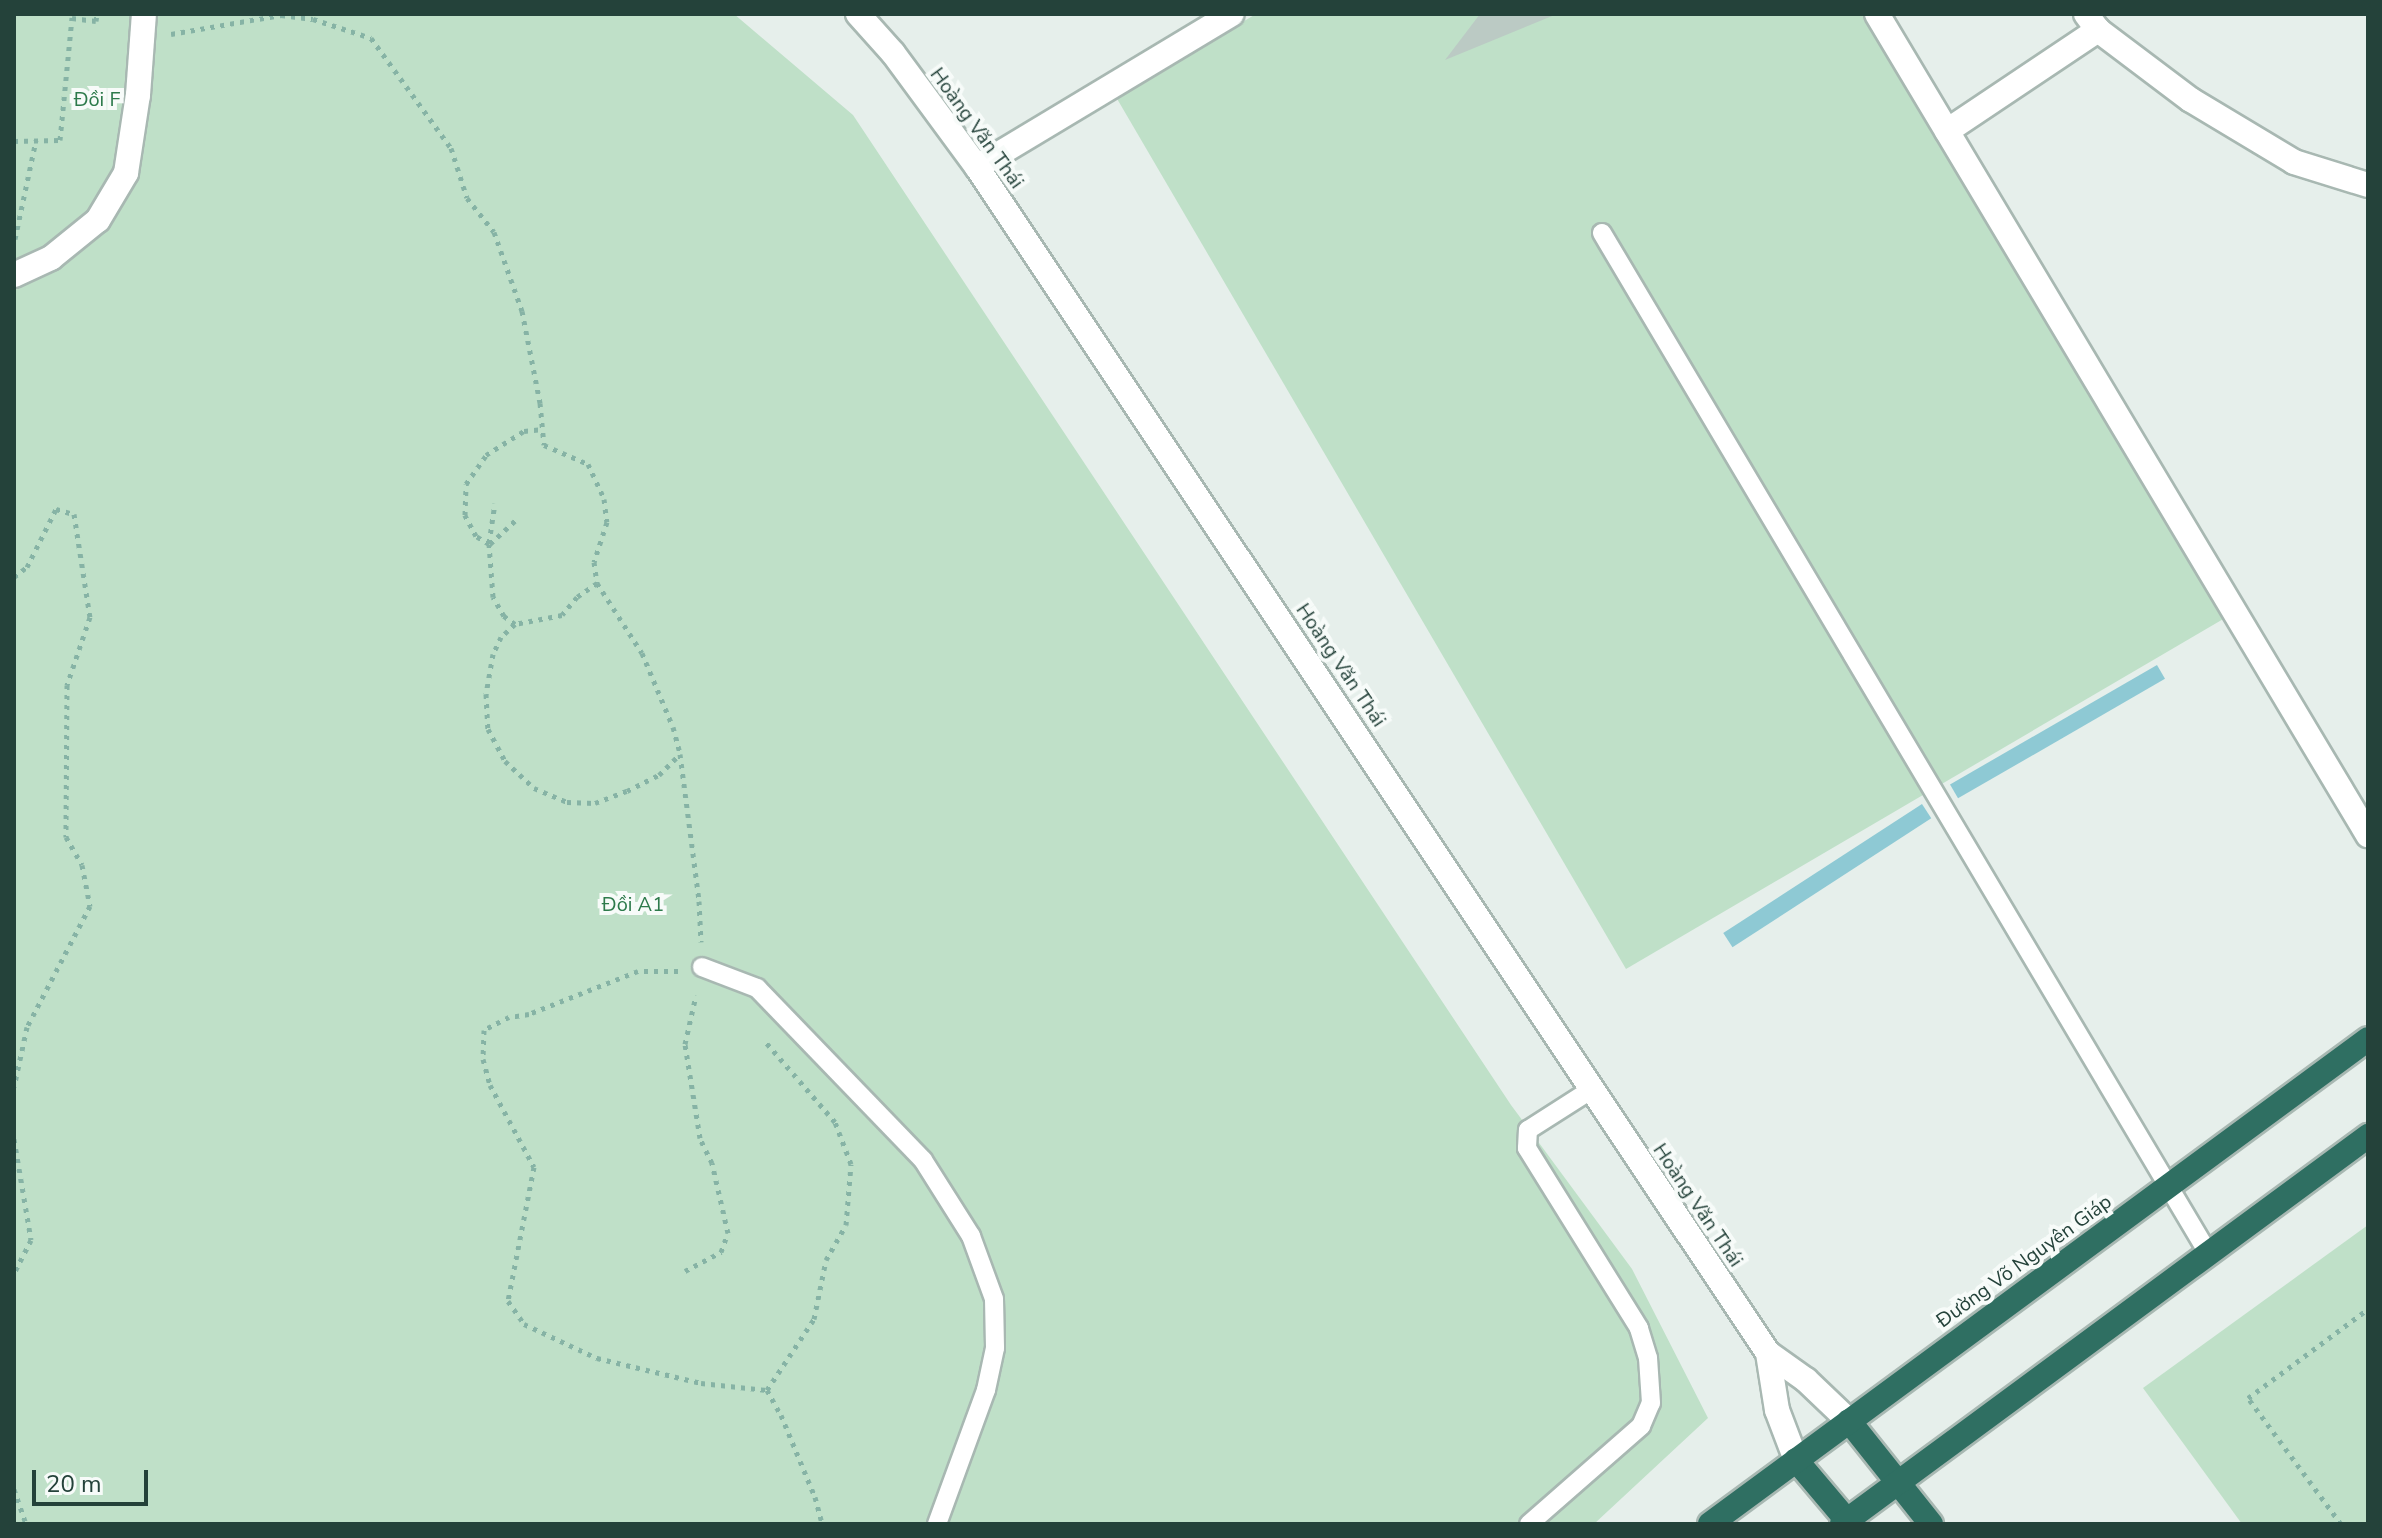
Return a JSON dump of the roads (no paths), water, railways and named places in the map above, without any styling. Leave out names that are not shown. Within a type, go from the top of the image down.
[{"type":"highway","name":"Đường Võ Nguyên Giáp","points":[[1710,1524],[2368,1039]]},
{"type":"highway","points":[[1796,1460],[1847,1523],[1897,1481],[2368,1136]]},
{"type":"highway","points":[[1849,1421],[1931,1524]]},
{"type":"street","name":"Hoàng Văn Thái","points":[[858,14],[893,53],[977,167],[1768,1353]]},
{"type":"street","points":[[977,167],[1232,14]]},
{"type":"street","points":[[1877,14],[2368,835]]},
{"type":"street","points":[[1947,131],[2092,22],[2191,100],[2294,162],[2368,185]]},
{"type":"street","points":[[14,275],[51,258],[98,220],[126,173],[144,26]]},
{"type":"street","points":[[1768,1353],[1806,1380],[1849,1421]]},
{"type":"street","points":[[1768,1353],[1777,1410],[1796,1460]]},
{"type":"lane","points":[[1602,233],[2208,1253]]},
{"type":"lane","points":[[702,967],[757,988],[923,1160],[971,1236],[994,1299],[995,1348],[986,1390],[937,1524]]},
{"type":"lane","points":[[1529,1524],[1641,1426],[1651,1403],[1648,1358],[1639,1328],[1527,1148],[1528,1130],[1592,1089]]},
{"type":"water","points":[[2157,665],[2165,679],[1958,798],[1950,785]]},
{"type":"water","points":[[1922,804],[1931,818],[1732,947],[1723,933]]},
{"type":"park label","name":"Đồi F","points":[[97,99]]},
{"type":"park label","name":"Đồi A1","points":[[633,904]]}]
